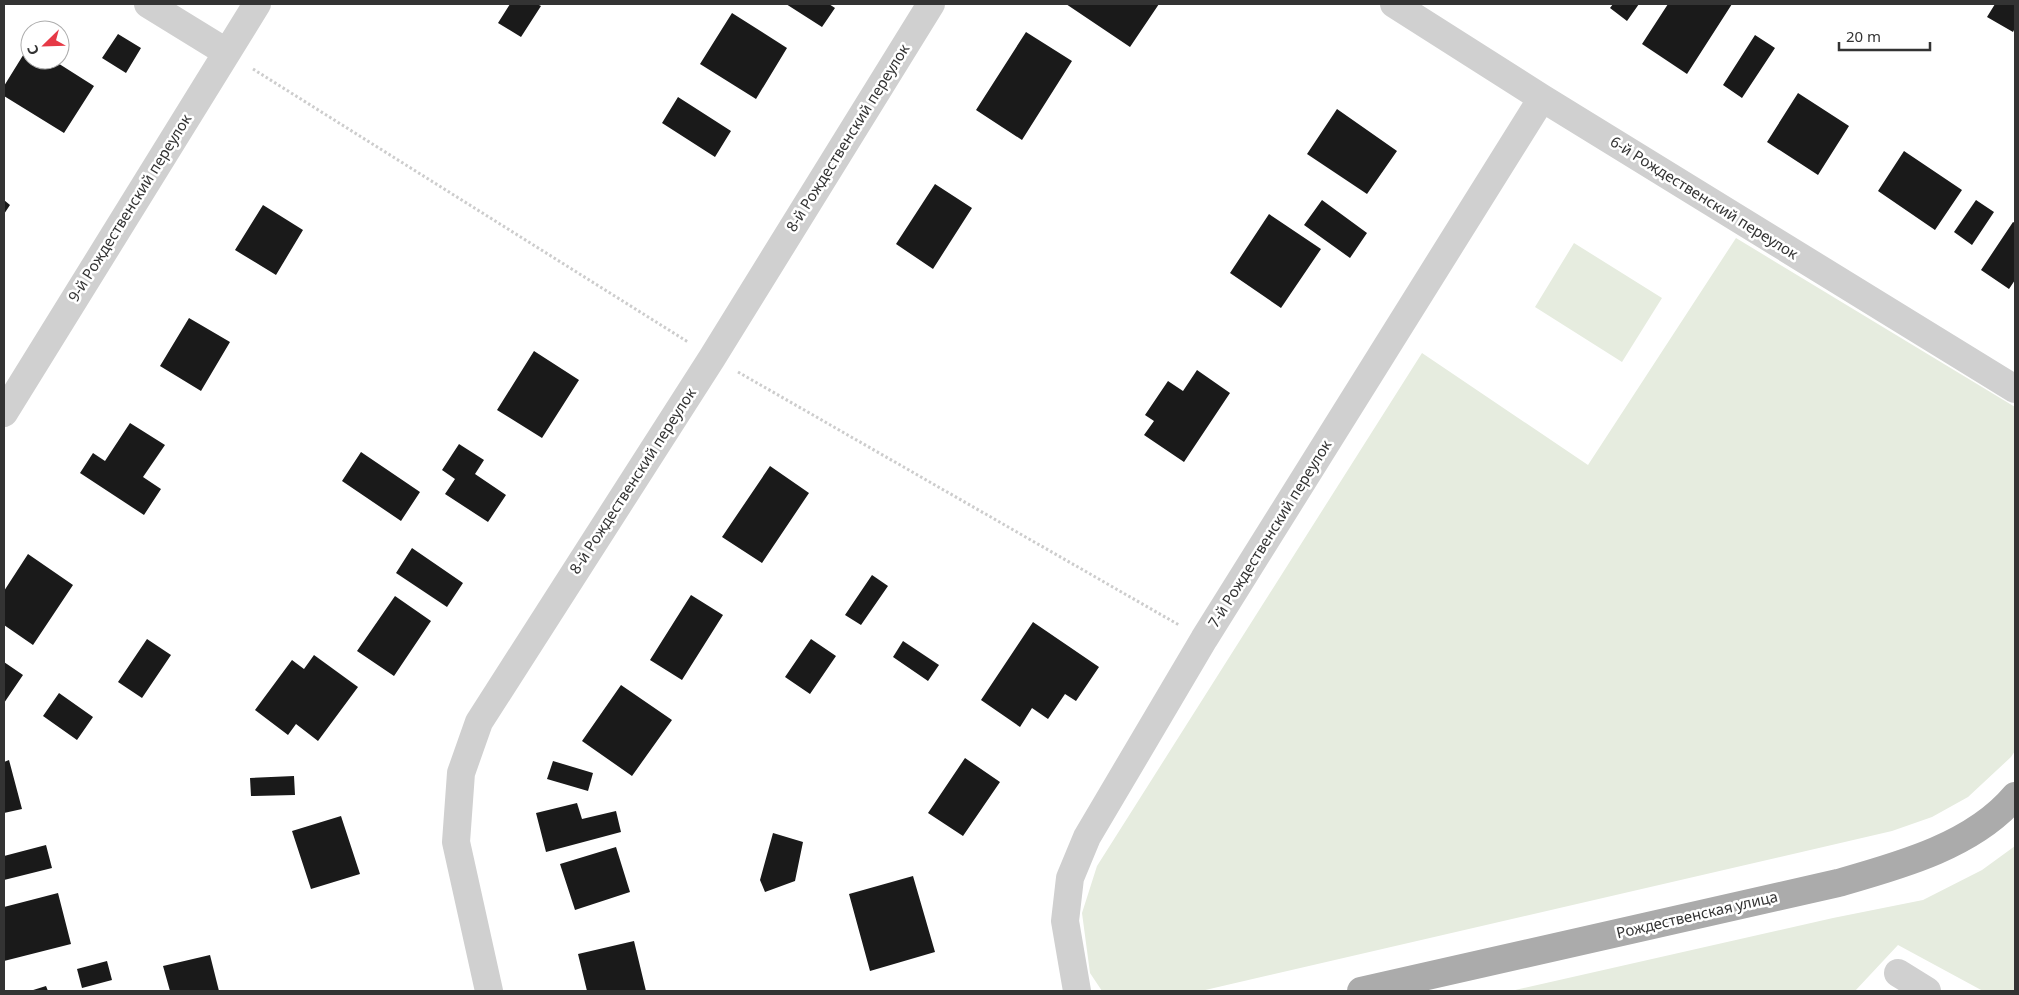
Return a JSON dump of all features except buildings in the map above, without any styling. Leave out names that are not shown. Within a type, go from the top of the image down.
[{"type":"main road","name":"Рождественская улица","points":[[1361,991],[1838,883],[1900,865],[1960,840],[2006,808],[2015,796]]},
{"type":"street","points":[[148,4],[226,52]]},
{"type":"street","name":"9-й Рождественский переулок","points":[[4,413],[257,4]]},
{"type":"street","name":"8-й Рождественский переулок","points":[[489,991],[456,842],[460,773],[479,722],[707,366],[931,4]]},
{"type":"street","name":"6-й Рождественский переулок","points":[[1394,4],[1542,98],[2015,390]]},
{"type":"street","name":"7-й Рождественский переулок","points":[[1077,991],[1065,921],[1070,878],[1086,837],[1204,639],[1542,98]]},
{"type":"street","points":[[1898,973],[1927,991]]},
{"type":"shaded area","points":[[1736,238],[2015,407],[2015,751],[2011,757],[1968,797],[1932,817],[1892,831],[1201,991],[1102,991],[1090,973],[1082,913],[1097,866],[1422,353],[1588,465]]},
{"type":"shaded area","points":[[1574,243],[1662,298],[1622,362],[1535,307]]},
{"type":"shaded area","points":[[2015,846],[2015,991],[1983,991],[1898,945],[1855,991],[1511,991],[1833,918],[1923,900],[1982,870]]}]
